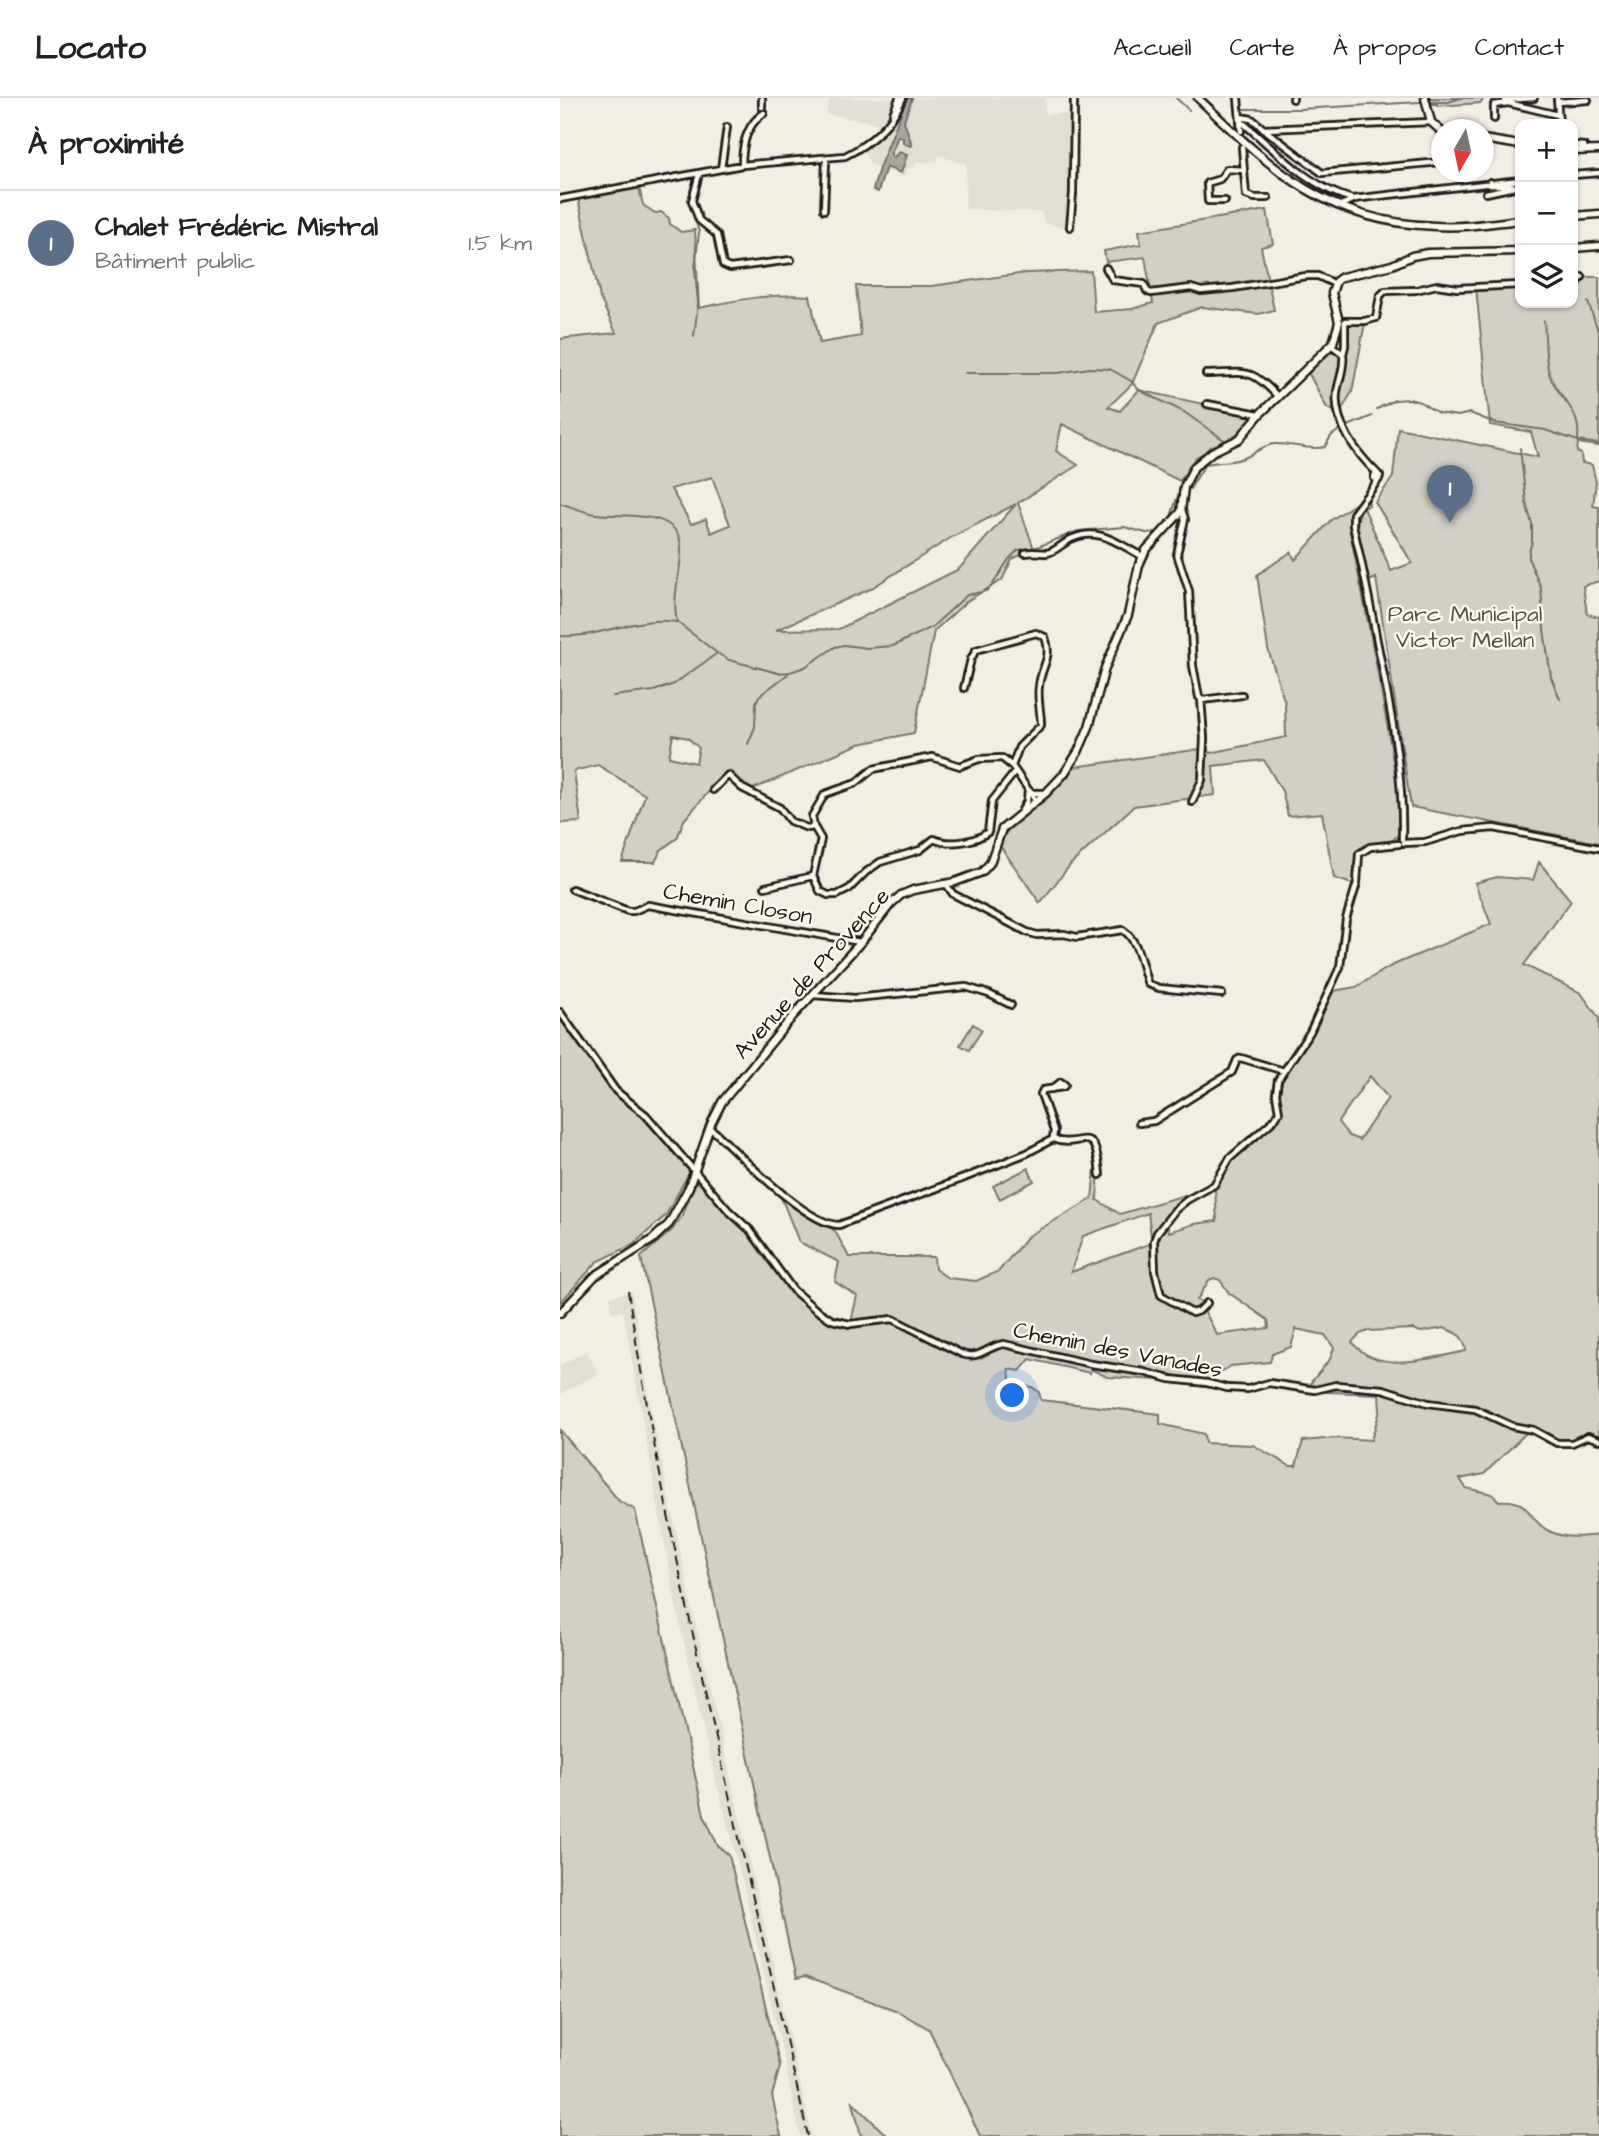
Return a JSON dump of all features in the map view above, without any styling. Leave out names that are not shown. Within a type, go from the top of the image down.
[{"type":"street","points":[[762,98],[762,107]]},
{"type":"street","points":[[560,199],[742,165],[826,160],[845,156],[860,148],[892,118],[901,98]]},
{"type":"street","points":[[1070,227],[1074,172],[1073,98]]},
{"type":"street","points":[[1198,98],[1272,167],[1315,196],[1337,206],[1385,221],[1437,227],[1515,220]]},
{"type":"street","points":[[1238,98],[1241,131]]},
{"type":"street","points":[[1264,129],[1431,122],[1427,115],[1425,98]]},
{"type":"street","points":[[1505,100],[1534,98]]},
{"type":"street","points":[[1558,119],[1557,100],[1588,100]]},
{"type":"street","points":[[1494,119],[1494,105],[1508,103],[1558,116]]},
{"type":"street","points":[[742,165],[748,131],[752,123],[764,113]]},
{"type":"street","points":[[1240,118],[1252,119],[1322,173],[1431,163]]},
{"type":"street","points":[[1240,118],[1284,158],[1326,189],[1345,197],[1360,198],[1490,182],[1490,186],[1514,187],[1486,193]]},
{"type":"street","points":[[721,169],[727,127]]},
{"type":"street","points":[[1494,141],[1515,144]]},
{"type":"street","points":[[1578,145],[1584,146],[1586,152]]},
{"type":"street","points":[[1242,147],[1246,195],[1268,198]]},
{"type":"street","points":[[1578,151],[1599,150]]},
{"type":"street","points":[[824,210],[826,160]]},
{"type":"street","points":[[1225,201],[1208,201],[1206,183],[1220,179],[1227,169],[1244,170]]},
{"type":"street","points":[[1578,175],[1599,173]]},
{"type":"street","points":[[699,174],[692,201],[699,220],[717,235],[723,265],[730,268],[791,260]]},
{"type":"street","points":[[1494,182],[1515,180]]},
{"type":"street","points":[[1337,206],[1360,198]]},
{"type":"street","points":[[1578,216],[1599,214]]},
{"type":"street","points":[[1578,248],[1599,246]]},
{"type":"street","points":[[1343,354],[1331,345],[1339,322],[1332,293],[1335,284],[1342,277],[1429,253],[1515,251]]},
{"type":"street","points":[[1106,268],[1113,280],[1140,281],[1151,293],[1191,288],[1201,291],[1233,288],[1306,276],[1318,276],[1335,284]]},
{"type":"street","points":[[1578,282],[1582,277]]},
{"type":"street","points":[[1402,842],[1403,812],[1393,723],[1353,525],[1353,514],[1377,477],[1357,453],[1338,412],[1336,401],[1344,360],[1345,321],[1376,318],[1380,296],[1385,291],[1416,290],[1437,285],[1457,288],[1515,285]]},
{"type":"street","name":"Avenue de Provence","points":[[560,1313],[595,1276],[665,1229],[675,1216],[695,1172],[709,1129],[725,1097],[891,904],[901,895],[913,890],[982,873],[990,863],[1002,829],[1046,793],[1064,774],[1089,727],[1105,668],[1128,615],[1142,556],[1182,510],[1184,486],[1194,467],[1203,457],[1239,439],[1260,414],[1331,345]]},
{"type":"street","points":[[1206,374],[1250,373],[1257,376],[1278,397]]},
{"type":"street","points":[[1208,404],[1260,414]]},
{"type":"street","points":[[1182,510],[1185,519],[1177,554],[1189,591],[1194,666],[1201,699],[1204,738],[1202,780],[1192,802]]},
{"type":"street","points":[[1025,553],[1049,552],[1072,538],[1090,533],[1110,538],[1142,556]]},
{"type":"street","points":[[964,688],[976,650],[1036,633],[1045,637],[1049,648],[1048,658],[1038,689],[1041,725],[1019,747],[1012,766]]},
{"type":"street","points":[[1201,699],[1242,695]]},
{"type":"street","points":[[1015,772],[992,801],[988,832],[981,838],[943,843],[933,839],[920,850],[880,862],[849,889],[837,895],[820,891],[813,876],[821,839],[814,827],[813,812],[825,793],[856,783],[873,769],[932,757],[960,766],[979,759],[1002,758],[1012,766],[1036,801]]},
{"type":"street","points":[[713,790],[728,775],[741,788],[780,808],[790,821],[807,828],[814,827]]},
{"type":"street","points":[[1028,790],[1033,793],[1046,793]]},
{"type":"street","points":[[1020,813],[1027,801],[1028,790]]},
{"type":"street","points":[[1207,1303],[1199,1311],[1192,1313],[1161,1294],[1155,1271],[1156,1235],[1175,1210],[1214,1185],[1230,1158],[1279,1112],[1276,1094],[1278,1080],[1310,1032],[1337,975],[1346,919],[1357,883],[1359,854],[1370,847],[1425,842],[1462,831],[1494,828],[1599,850]]},
{"type":"street","points":[[765,887],[813,876]]},
{"type":"street","points":[[946,884],[953,894],[1037,935],[1055,933],[1077,937],[1123,930],[1130,935],[1139,953],[1148,984],[1160,988],[1222,994]]},
{"type":"street","name":"Chemin Closon","points":[[572,889],[628,911],[648,905],[861,942]]},
{"type":"street","points":[[812,995],[855,998],[966,987],[1012,1004]]},
{"type":"street","name":"Chemin des Vanades","points":[[560,1012],[616,1091],[646,1115],[729,1211],[750,1230],[793,1290],[832,1320],[850,1324],[893,1319],[971,1356],[980,1355],[994,1345],[1004,1344],[1104,1367],[1227,1388],[1248,1389],[1271,1383],[1315,1390],[1340,1385],[1383,1389],[1428,1403],[1475,1409],[1512,1426],[1532,1430],[1557,1443],[1572,1443],[1588,1436],[1599,1440]]},
{"type":"street","points":[[1139,1123],[1154,1121],[1211,1086],[1232,1072],[1237,1060],[1241,1058],[1284,1071]]},
{"type":"street","points":[[1052,1089],[1044,1090],[1041,1094],[1054,1131],[1052,1139]]},
{"type":"street","points":[[709,1129],[767,1181],[818,1219],[833,1225],[964,1178],[1027,1153],[1052,1139],[1084,1139],[1091,1142],[1096,1148],[1100,1175]]},
{"type":"shaded area","points":[[830,98],[893,98],[889,113],[881,124],[826,114]]},
{"type":"shaded area","points":[[907,98],[912,98],[904,121],[912,145],[903,143],[903,138],[898,136],[891,154],[893,158],[899,152],[907,155],[901,173],[886,167],[878,192],[873,190],[879,168]]},
{"type":"shaded area","points":[[912,98],[1046,98],[1045,114],[1072,114],[1073,230],[1045,223],[1041,212],[965,209],[966,164],[939,156],[937,162],[916,162],[915,168],[908,168],[903,177],[871,165],[863,150],[898,116],[904,118]]},
{"type":"shaded area","points":[[632,1291],[653,1421],[691,1603],[812,2136],[800,2136],[676,1607],[623,1311],[612,1312],[610,1297]]},
{"type":"shaded area","points":[[587,1351],[599,1374],[560,1394],[560,1365]]},
{"type":"green space","points":[[1430,98],[1484,98],[1481,103],[1437,106],[1430,104]]},
{"type":"green space","points":[[639,187],[643,205],[655,213],[661,212],[669,218],[670,224],[681,232],[695,230],[699,308],[768,296],[810,296],[820,343],[861,336],[856,286],[931,286],[1026,273],[1091,271],[1094,312],[1132,309],[1153,303],[1145,257],[1106,262],[1104,251],[1141,244],[1139,231],[1267,210],[1273,244],[1261,247],[1274,310],[1258,314],[1202,307],[1158,323],[1132,384],[1108,407],[1120,411],[1139,390],[1254,415],[1235,437],[1196,457],[1180,481],[1062,424],[1056,451],[1078,465],[1018,503],[1034,549],[1012,559],[1002,580],[967,601],[934,631],[914,733],[859,744],[746,792],[734,785],[725,773],[684,820],[677,838],[661,850],[655,862],[622,862],[645,795],[598,765],[574,771],[581,822],[560,823],[560,339],[616,333],[600,298],[578,198]],"holes":[[[712,477],[730,525],[711,533],[706,519],[691,524],[671,489]],[[1016,504],[959,569],[839,629],[776,630],[870,589],[952,537]],[[673,735],[688,738],[699,748],[696,763],[669,757]]]},
{"type":"green space","name":"Parc Municipal Victor Mellan","points":[[1578,277],[1599,277],[1599,446],[1578,443],[1577,452],[1581,454],[1582,463],[1592,465],[1596,482],[1593,506],[1599,507],[1599,581],[1583,586],[1587,614],[1599,617],[1599,843],[1411,807],[1376,578],[1369,581],[1358,538],[1358,518],[1368,498],[1369,505],[1364,508],[1391,571],[1412,563],[1375,502],[1393,477],[1398,428],[1538,457],[1531,432],[1490,425],[1476,288],[1515,289],[1515,308],[1578,308]]},
{"type":"green space","points":[[1346,323],[1365,323],[1352,392],[1342,409],[1339,408],[1339,397]]},
{"type":"green space","points":[[1332,351],[1341,359],[1335,397],[1336,412],[1327,408],[1308,372]]},
{"type":"green space","points":[[1361,500],[1352,513],[1349,527],[1398,792],[1401,821],[1397,836],[1358,852],[1354,862],[1355,885],[1334,878],[1322,813],[1288,816],[1282,791],[1264,760],[1213,766],[1215,795],[1134,806],[1071,864],[1040,903],[998,843],[1017,819],[1041,803],[1074,767],[1208,748],[1210,753],[1286,737],[1285,703],[1268,649],[1257,575],[1291,552],[1295,560],[1331,520]]},
{"type":"green space","points":[[1539,862],[1571,901],[1524,965],[1581,993],[1599,1018],[1599,1442],[1588,1438],[1570,1445],[1557,1446],[1528,1431],[1484,1474],[1460,1479],[1466,1488],[1492,1494],[1499,1501],[1510,1501],[1524,1506],[1536,1521],[1555,1534],[1574,1537],[1599,1535],[1599,2136],[980,2136],[929,2029],[895,2010],[805,1977],[796,1979],[641,1257],[672,1230],[682,1216],[697,1179],[746,1231],[805,1305],[827,1320],[850,1326],[857,1296],[835,1282],[839,1262],[799,1242],[779,1192],[835,1231],[849,1257],[934,1257],[935,1269],[948,1278],[976,1281],[999,1271],[1028,1236],[1092,1199],[1095,1169],[1099,1170],[1097,1200],[1120,1214],[1185,1195],[1187,1203],[1167,1223],[1169,1232],[1194,1224],[1217,1221],[1215,1189],[1230,1160],[1277,1120],[1281,1110],[1279,1095],[1285,1074],[1301,1051],[1333,991],[1356,987],[1391,966],[1491,924],[1475,883],[1497,877],[1533,880]],"holes":[[[1370,1076],[1388,1098],[1359,1140],[1349,1136],[1338,1122]],[[1148,1213],[1152,1243],[1071,1272],[1083,1236]],[[1209,1280],[1220,1280],[1229,1293],[1268,1320],[1269,1328],[1217,1335],[1204,1310],[1209,1304],[1197,1300]],[[1444,1328],[1460,1336],[1466,1351],[1422,1360],[1390,1361],[1363,1352],[1352,1342],[1368,1331],[1413,1329],[1421,1332]],[[1296,1329],[1325,1335],[1334,1348],[1330,1359],[1304,1391],[1379,1394],[1380,1411],[1371,1440],[1336,1438],[1303,1441],[1296,1466],[1290,1466],[1253,1445],[1205,1443],[1204,1434],[1160,1424],[1160,1414],[1041,1400],[1039,1392],[1032,1387],[1011,1385],[1009,1369],[1020,1371],[1030,1359],[1090,1373],[1091,1369],[1107,1377],[1158,1380],[1213,1388],[1214,1376],[1231,1366],[1270,1362],[1272,1354],[1291,1347]]]},
{"type":"green space","points":[[560,1019],[614,1093],[641,1116],[690,1171],[666,1215],[634,1244],[597,1262],[560,1303]]},
{"type":"green space","points":[[973,1024],[982,1030],[969,1050],[960,1045]]},
{"type":"green space","points":[[1028,1168],[1034,1181],[1000,1199],[993,1186]]},
{"type":"green space","points":[[560,1430],[619,1501],[635,1510],[704,1815],[718,1846],[729,1855],[780,2066],[772,2096],[781,2136],[560,2136]]},
{"type":"green space","points":[[853,2102],[887,2136],[861,2136]]},
{"type":"waterway","points":[[1176,98],[1189,110]]},
{"type":"waterway","points":[[1430,102],[1448,102],[1461,98]]},
{"type":"waterway","points":[[1242,109],[1299,109],[1420,102]]},
{"type":"waterway","points":[[694,180],[690,191],[691,206],[699,232],[695,269],[698,304],[694,336]]},
{"type":"waterway","points":[[1588,302],[1599,334]]},
{"type":"waterway","points":[[1544,321],[1548,370],[1554,385],[1573,412],[1578,440]]},
{"type":"waterway","points":[[965,373],[1058,373],[1089,368],[1110,369],[1131,381],[1139,390],[1184,412],[1227,442]]},
{"type":"waterway","points":[[1377,409],[1395,400],[1409,399],[1438,413],[1458,416],[1470,413],[1495,423],[1545,430],[1578,441],[1599,444]]},
{"type":"waterway","points":[[1348,426],[1372,416]]},
{"type":"waterway","points":[[1190,489],[1205,464],[1239,460],[1274,444],[1325,447],[1331,436],[1342,428]]},
{"type":"waterway","points":[[1520,448],[1526,502],[1532,524],[1529,560],[1541,588],[1551,677],[1560,699]]},
{"type":"waterway","points":[[1170,520],[1177,498],[1181,494]]},
{"type":"waterway","points":[[560,503],[592,513],[648,517],[670,526],[678,534],[681,546],[675,602],[677,622],[729,660],[778,673],[805,667],[835,647],[893,646],[932,627],[967,595],[986,591],[991,587],[1018,550],[1037,547],[1078,531],[1124,527],[1146,533],[1162,529]]},
{"type":"waterway","points":[[560,636],[589,634],[647,622],[676,622]]},
{"type":"waterway","points":[[613,696],[654,691],[674,684],[716,654]]},
{"type":"waterway","points":[[748,744],[755,727],[759,696],[788,674]]},
{"type":"railway","points":[[628,1291],[688,1610],[808,2136]]},
{"type":"place","name":"Chalet Frédéric Mistral","points":[[1450,523]]}]
